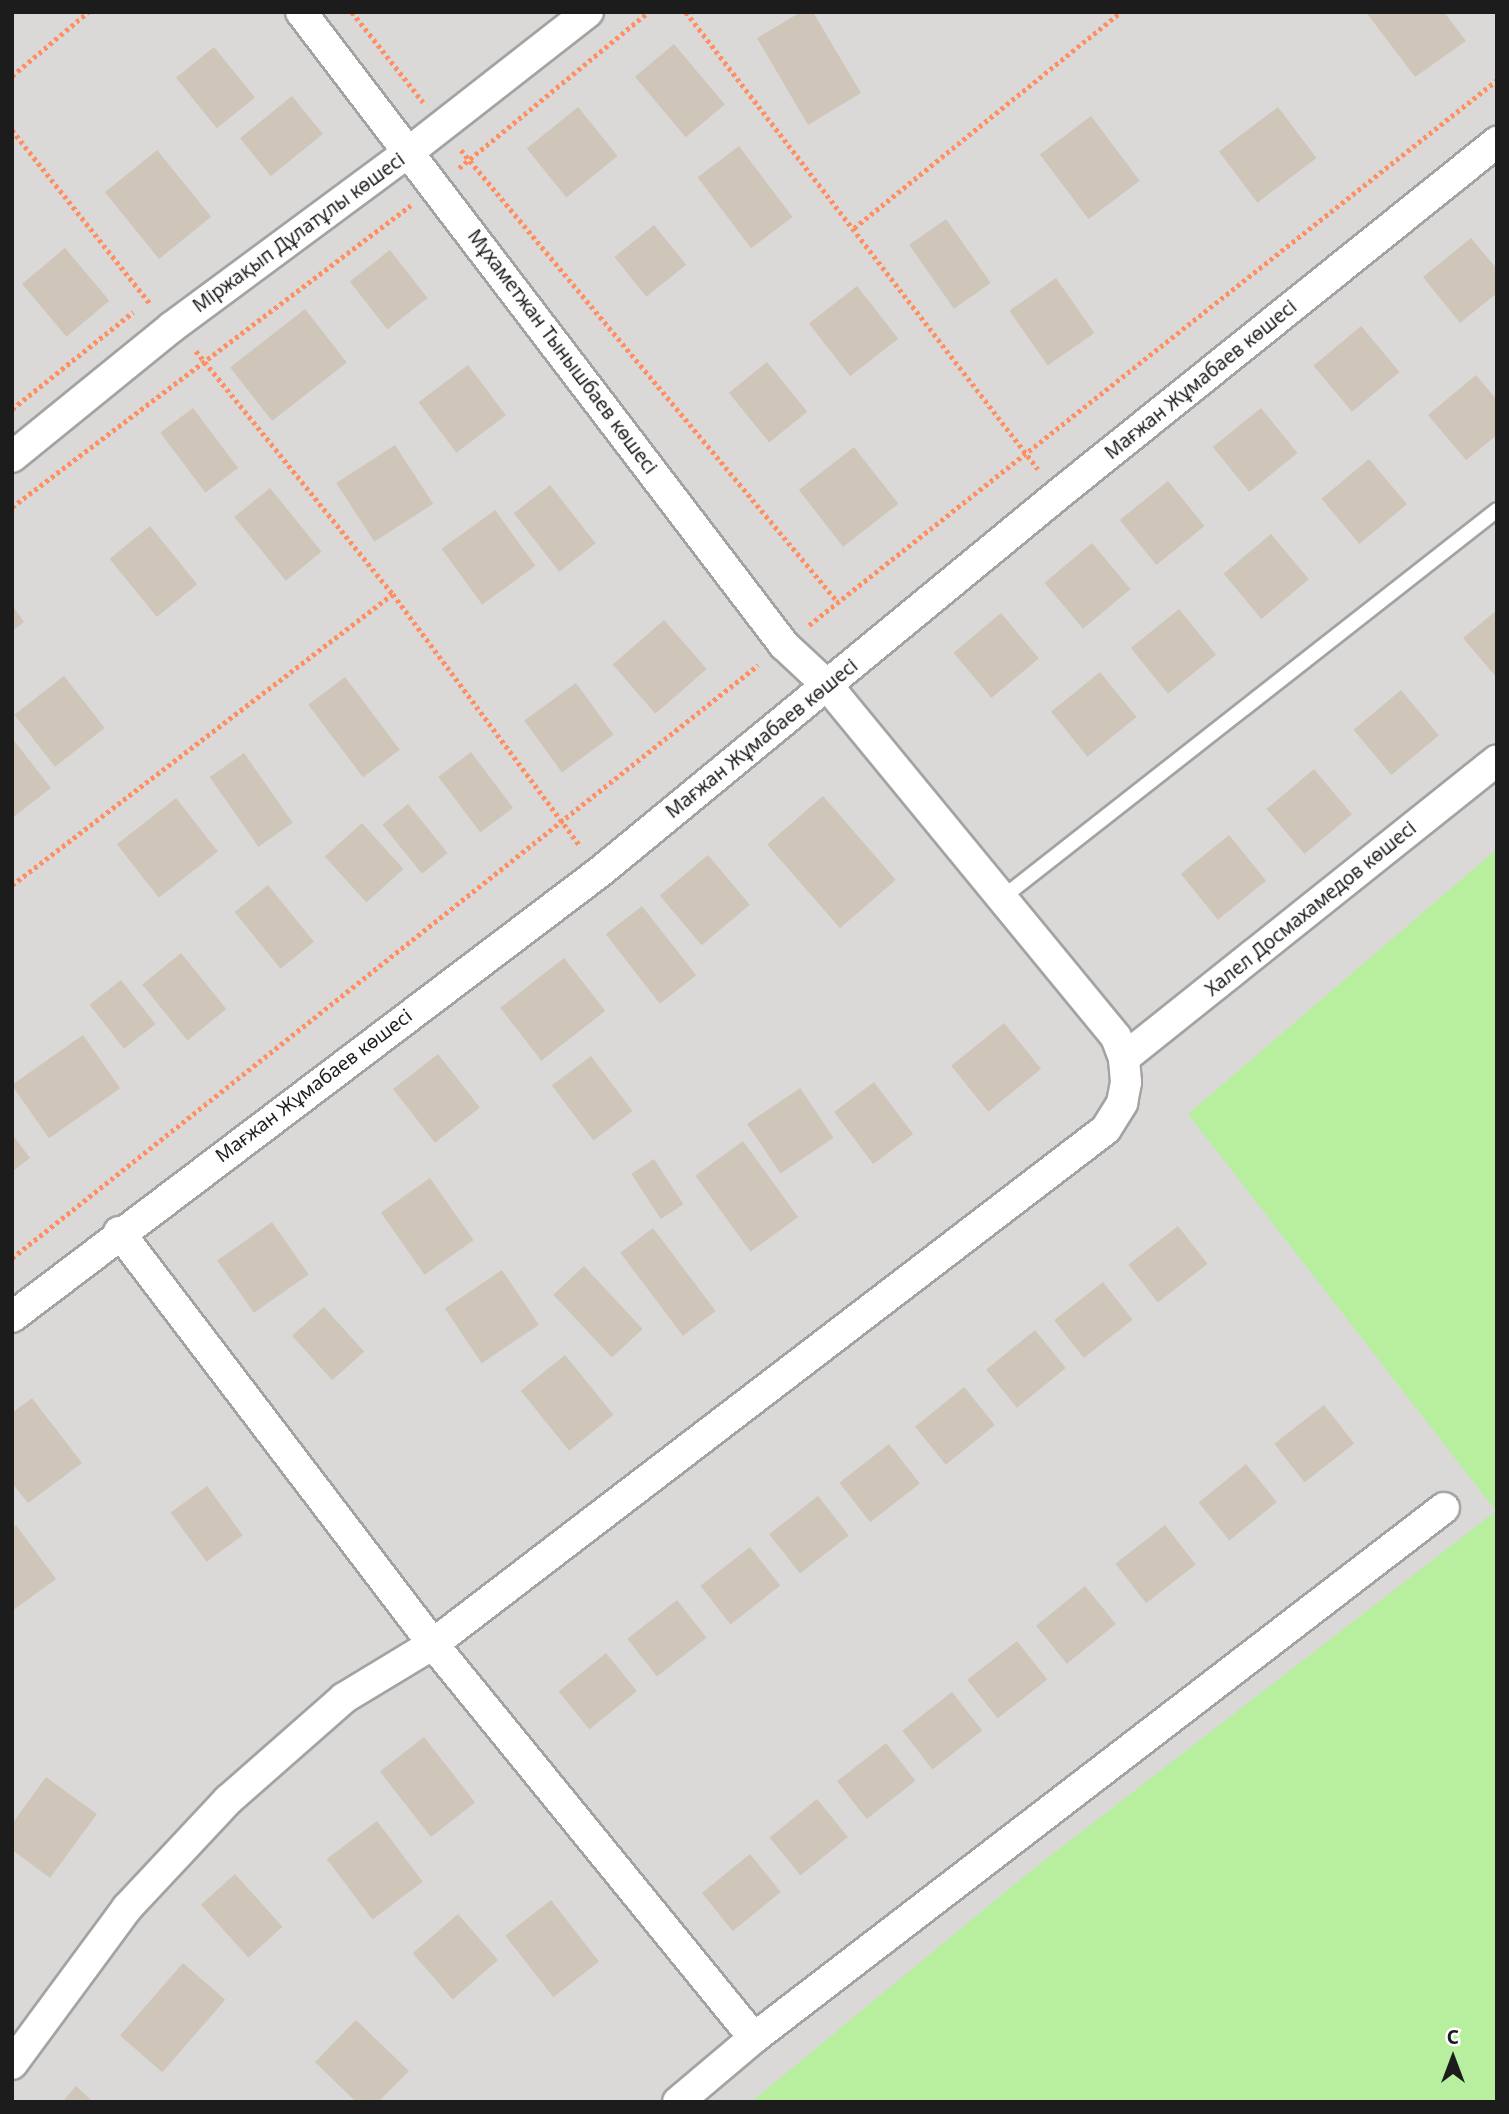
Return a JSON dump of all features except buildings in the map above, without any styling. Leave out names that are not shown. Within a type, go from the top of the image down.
[{"type":"street","name":"Мұхаметжан Тынышбаев көшесі","points":[[301,12],[437,186],[784,645],[828,686],[1116,1037],[1125,1058]]},
{"type":"street","name":"Міржақып Дұлатұлы көшесі","points":[[12,457],[172,327],[410,151],[588,12]]},
{"type":"street","name":"Мағжан Жұмабаев көшесі","points":[[12,1317],[119,1232],[601,871],[1060,492],[1497,142]]},
{"type":"street","name":"Халел Досмахамедов көшесі","points":[[1125,1058],[1497,760]]},
{"type":"street","points":[[12,2064],[127,1908],[228,1800],[344,1698],[433,1644],[1106,1129],[1122,1103],[1125,1058]]},
{"type":"street","points":[[119,1232],[433,1644],[754,2038]]},
{"type":"street","points":[[678,2102],[754,2038],[1444,1508]]},
{"type":"lane","points":[[1002,898],[1497,510]]},
{"type":"path","points":[[12,76],[88,12]]},
{"type":"path","points":[[352,12],[442,126],[837,601]]},
{"type":"path","points":[[12,507],[204,359],[437,186],[648,12]]},
{"type":"path","points":[[686,12],[1027,456],[1060,492]]},
{"type":"path","points":[[854,228],[1121,12]]},
{"type":"path","points":[[12,1258],[558,820],[1027,456],[1497,80]]},
{"type":"path","points":[[12,130],[172,327],[204,359],[393,594],[558,820],[601,871]]},
{"type":"path","points":[[12,885],[393,594]]},
{"type":"shaded area","points":[[12,12],[1497,12],[1497,2102],[12,2102]]},
{"type":"green space","points":[[1497,849],[1497,2102],[751,2102],[1027,1874],[1496,1511],[1188,1114]]}]
